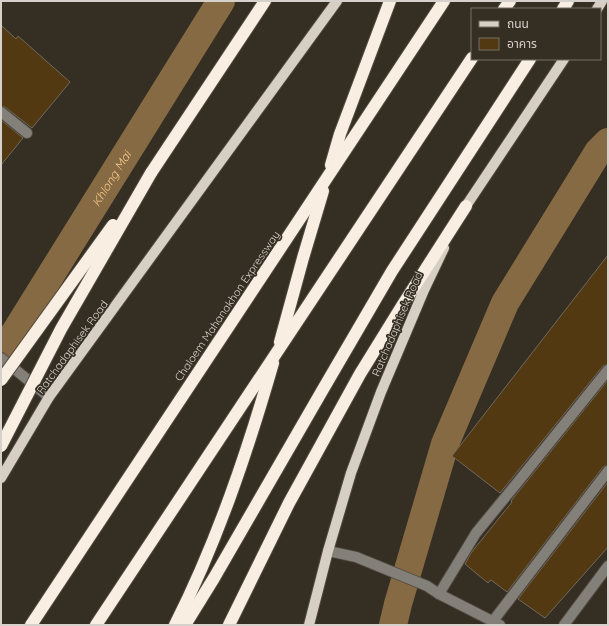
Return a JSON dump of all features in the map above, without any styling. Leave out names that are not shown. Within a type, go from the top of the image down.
[{"type":"highway","points":[[1,380],[151,173],[264,1]]},
{"type":"highway","points":[[175,625],[204,564],[225,513],[244,459],[262,404],[340,134],[390,1]]},
{"type":"highway","name":"Chaloem Mahanakhon Expressway","points":[[31,625],[444,1]]},
{"type":"highway","points":[[96,625],[471,60]]},
{"type":"highway","points":[[185,625],[392,272],[529,60]]},
{"type":"highway","points":[[1,446],[61,329],[151,173]]},
{"type":"highway","points":[[229,625],[289,503],[360,374],[466,206]]},
{"type":"main road","name":"Ratchadaphisek Road","points":[[1,478],[50,398],[337,1]]},
{"type":"main road","name":"Ratchadaphisek Road","points":[[309,625],[328,551],[351,473],[380,392],[424,290],[466,206],[563,60]]},
{"type":"street","points":[[1,112],[27,133]]},
{"type":"street","points":[[3,359],[50,398]]},
{"type":"street","points":[[439,594],[476,533],[608,370]]},
{"type":"street","points":[[328,551],[356,557],[427,586],[439,594],[496,623],[608,471]]},
{"type":"street","points":[[564,625],[608,566]]},
{"type":"building","points":[[1,25],[16,39],[18,36],[70,82],[32,128],[5,107],[1,106]]},
{"type":"building","points":[[1,120],[23,138],[1,165]]},
{"type":"building","points":[[608,255],[608,364],[603,366],[500,493],[452,456]]},
{"type":"building","points":[[608,380],[608,465],[603,467],[507,592],[491,580],[488,583],[465,564],[471,553]]},
{"type":"building","points":[[608,482],[608,547],[545,618],[518,599]]},
{"type":"waterway","name":"Khlong Mai","points":[[1,355],[221,1]]},
{"type":"waterway","points":[[393,625],[445,444],[505,303],[598,152],[608,142]]}]
